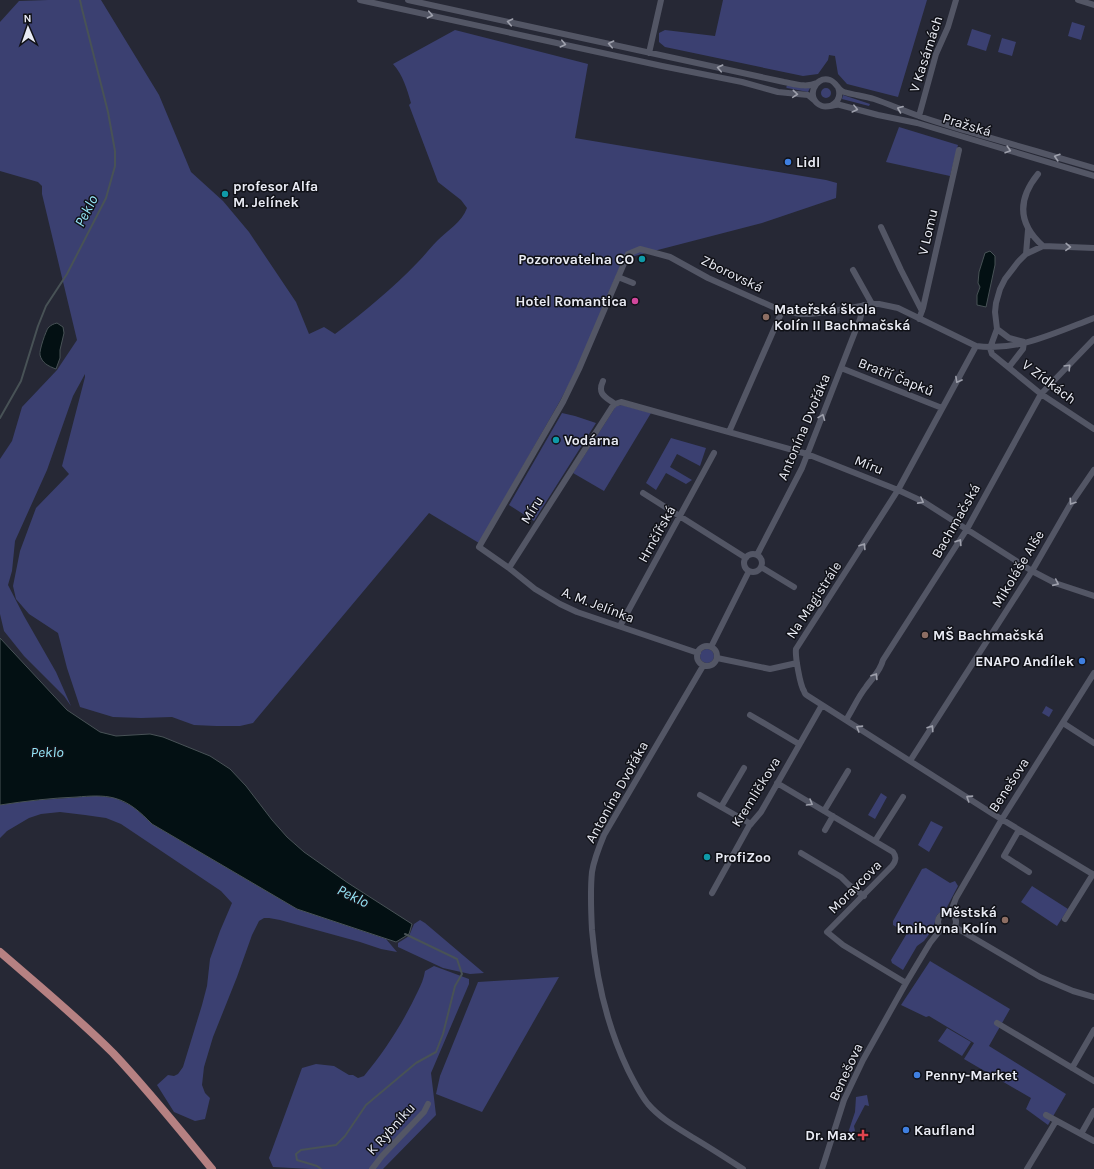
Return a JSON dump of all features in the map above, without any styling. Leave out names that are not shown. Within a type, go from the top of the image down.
[{"type":"main road","points":[[0,952],[114,1054],[212,1169]]},
{"type":"street","points":[[360,0],[742,82],[778,92],[808,95],[816,102],[824,106],[831,105],[837,101],[839,96],[839,91],[833,81],[823,80],[812,85],[796,84],[408,0]]},
{"type":"street","points":[[649,53],[661,0]]},
{"type":"street","name":"V Kasárnách","points":[[919,116],[936,54],[948,27],[956,0]]},
{"type":"street","points":[[1078,0],[1094,5]]},
{"type":"street","points":[[816,102],[812,92],[814,86],[818,82]]},
{"type":"street","name":"Pražská","points":[[837,86],[843,91],[874,99],[919,116],[1094,168]]},
{"type":"street","name":"Pražská","points":[[831,105],[840,105],[917,123],[1094,176]]},
{"type":"street","name":"V Lomu","points":[[919,319],[959,150]]},
{"type":"street","points":[[1038,174],[1030,184],[1023,207],[1024,219],[1028,230],[1042,246]]},
{"type":"street","points":[[881,227],[922,311]]},
{"type":"street","points":[[1026,254],[1028,230]]},
{"type":"street","points":[[990,348],[997,329],[995,312],[1000,289],[1009,273],[1026,254],[1042,246],[1094,248]]},
{"type":"street","name":"Zborovská","points":[[480,547],[563,402],[579,369],[628,254],[640,249],[670,257],[708,278],[782,311],[810,314],[879,304],[898,308],[976,346],[990,348],[1024,342],[1045,337],[1094,318]]},
{"type":"street","points":[[853,270],[872,304]]},
{"type":"street","points":[[618,277],[633,283]]},
{"type":"street","name":"Antonína Dvořáka","points":[[758,555],[808,454],[860,320],[864,305]]},
{"type":"street","points":[[729,432],[782,311]]},
{"type":"street","points":[[997,329],[1009,338],[1024,342]]},
{"type":"street","name":"Bachmačská","points":[[846,720],[967,529],[1041,394],[1094,339]]},
{"type":"street","name":"V Zídkách","points":[[1009,367],[1023,349],[1024,342]]},
{"type":"street","name":"Na Magistrále","points":[[976,346],[898,490],[796,649],[795,655],[804,692],[808,696],[993,814],[1094,875],[1065,918]]},
{"type":"street","name":"V Zídkách","points":[[990,348],[992,354],[1041,394],[1094,429]]},
{"type":"street","name":"Bratří Čapků","points":[[841,368],[942,408]]},
{"type":"street","points":[[603,381],[600,387],[602,394],[605,398],[616,404]]},
{"type":"street","name":"Míru","points":[[509,568],[608,414],[616,404],[621,402],[808,454],[898,490],[924,502],[1032,571],[1055,583],[1094,596]]},
{"type":"street","name":"Hrnčířská","points":[[620,626],[714,453]]},
{"type":"street","name":"Mikoláše Alše","points":[[910,761],[1032,571],[1070,505],[1094,470]]},
{"type":"street","points":[[643,493],[746,558]]},
{"type":"street","name":"A. M. Jelínka","points":[[480,547],[535,589],[560,604],[577,612],[698,653]]},
{"type":"street","points":[[750,555],[758,555],[762,560],[761,567],[754,572],[749,571],[744,562],[746,558],[750,555]]},
{"type":"street","points":[[761,567],[794,587]]},
{"type":"street","points":[[712,647],[749,571]]},
{"type":"street","points":[[712,647],[704,647],[700,649],[698,653],[698,661],[703,666],[707,667],[715,663],[718,658]]},
{"type":"street","points":[[712,647],[718,658]]},
{"type":"street","points":[[718,658],[770,668],[797,663]]},
{"type":"street","name":"Antonína Dvořáka","points":[[703,666],[600,843],[591,883],[591,920],[594,955],[600,989],[614,1035],[624,1061],[641,1093],[648,1104],[662,1117],[743,1169]]},
{"type":"street","name":"Benešova","points":[[822,1169],[844,1100],[863,1060],[906,983],[930,943],[941,929],[938,922],[939,918],[945,913],[950,914],[956,898],[1002,819],[1094,673]]},
{"type":"street","name":"Kremličkova","points":[[712,893],[750,824],[761,812],[822,705]]},
{"type":"street","points":[[750,715],[799,744]]},
{"type":"street","points":[[1063,723],[1094,743]]},
{"type":"street","points":[[721,807],[744,768]]},
{"type":"street","points":[[824,811],[848,771]]},
{"type":"street","name":"Moravcova","points":[[777,783],[894,852],[896,858],[895,863],[827,932],[843,945],[906,983]]},
{"type":"street","points":[[700,795],[750,824]]},
{"type":"street","points":[[876,841],[903,797]]},
{"type":"street","points":[[825,830],[833,816]]},
{"type":"street","points":[[1020,830],[1004,856],[1029,872]]},
{"type":"street","points":[[801,853],[841,877],[864,896]]},
{"type":"street","points":[[941,929],[948,931],[956,924],[955,919],[950,914]]},
{"type":"street","points":[[954,927],[1040,977],[1073,991],[1094,997]]},
{"type":"street","points":[[997,1023],[1094,1081]]},
{"type":"street","points":[[1072,1068],[1094,1030]]},
{"type":"street","name":"K Rybníku","points":[[372,1169],[382,1156],[424,1112],[428,1104]]},
{"type":"street","points":[[1081,1134],[1094,1111]]},
{"type":"street","points":[[1046,1115],[1094,1142]]},
{"type":"street","points":[[1027,1169],[1056,1121]]},
{"type":"shaded area","points":[[101,0],[159,95],[191,172],[223,201],[249,232],[296,302],[309,334],[324,327],[335,334],[346,326],[399,281],[437,241],[462,218],[465,213],[467,208],[461,200],[438,182],[409,105],[411,103],[406,87],[402,77],[393,64],[455,30],[588,64],[575,138],[826,180],[837,183],[836,198],[762,223],[623,259],[577,369],[479,543],[429,513],[253,723],[240,726],[216,726],[194,725],[172,717],[113,717],[80,707],[67,668],[58,633],[29,614],[16,599],[13,586],[20,551],[36,508],[69,474],[62,466],[85,374],[73,396],[47,470],[15,541],[12,571],[8,585],[56,672],[71,706],[64,696],[24,656],[4,631],[0,614],[0,459],[12,441],[22,407],[57,370],[77,340],[42,194],[42,186],[38,182],[0,171],[0,22],[19,1]]},
{"type":"shaded area","points":[[723,0],[927,0],[898,97],[847,84],[838,74],[835,56],[829,55],[828,60],[818,74],[803,76],[665,47],[659,42],[659,33],[665,30],[715,36]]},
{"type":"shaded area","points":[[1072,22],[1085,26],[1081,40],[1068,36]]},
{"type":"shaded area","points":[[972,29],[991,35],[986,51],[967,45]]},
{"type":"shaded area","points":[[1002,38],[1016,42],[1012,56],[998,52]]},
{"type":"shaded area","points":[[788,85],[810,88],[808,92],[787,88],[786,87]]},
{"type":"shaded area","points":[[824,88],[828,88],[830,89],[830,97],[824,98],[821,95],[821,91]]},
{"type":"shaded area","points":[[843,95],[870,104],[869,106],[842,99]]},
{"type":"shaded area","points":[[899,127],[958,145],[950,176],[886,162]]},
{"type":"shaded area","points":[[622,405],[651,413],[604,491],[573,473],[616,406]]},
{"type":"shaded area","points":[[562,413],[596,423],[534,521],[509,505]]},
{"type":"shaded area","points":[[671,438],[706,448],[700,466],[677,454],[670,467],[692,480],[686,484],[666,473],[656,490],[646,483]]},
{"type":"shaded area","points":[[707,649],[712,651],[714,656],[712,661],[707,663],[702,661],[700,656],[702,651]]},
{"type":"shaded area","points":[[1046,706],[1053,710],[1049,717],[1042,713]]},
{"type":"shaded area","points":[[881,793],[887,797],[875,819],[868,815]]},
{"type":"shaded area","points":[[96,796],[115,798],[134,807],[152,824],[297,909],[386,939],[397,952],[381,949],[280,920],[264,918],[259,921],[252,935],[213,1037],[204,1067],[202,1085],[205,1093],[210,1098],[205,1119],[195,1121],[174,1112],[157,1085],[168,1075],[174,1076],[178,1074],[183,1067],[207,986],[210,959],[232,903],[221,891],[121,824],[106,818],[60,812],[41,814],[29,818],[7,831],[0,838],[0,805],[26,801]]},
{"type":"shaded area","points":[[931,821],[943,827],[929,852],[918,845]]},
{"type":"shaded area","points":[[926,868],[950,883],[955,881],[958,886],[947,907],[937,915],[933,929],[924,941],[917,946],[903,970],[892,963],[891,960],[906,935],[905,932],[893,925],[893,921],[922,869]]},
{"type":"shaded area","points":[[1032,886],[1068,909],[1057,926],[1021,902]]},
{"type":"shaded area","points":[[420,920],[484,973],[470,974],[443,968],[398,947],[398,943],[409,936],[414,924]]},
{"type":"shaded area","points":[[930,961],[1010,1009],[989,1046],[1066,1094],[1048,1125],[1026,1109],[1031,1098],[964,1059],[974,1043],[929,1016],[926,1017],[901,1005]]},
{"type":"shaded area","points":[[434,966],[469,979],[469,984],[431,1073],[436,1115],[383,1169],[311,1169],[273,1167],[269,1158],[302,1068],[316,1064],[334,1066],[349,1075],[353,1075],[358,1078],[364,1076],[387,1046],[413,1002],[425,971]]},
{"type":"shaded area","points":[[559,977],[482,1112],[436,1094],[440,1076],[478,982]]},
{"type":"shaded area","points":[[947,1028],[971,1042],[962,1056],[938,1041]]},
{"type":"shaded area","points":[[867,1095],[869,1106],[865,1105],[854,1126],[855,1131],[853,1135],[848,1133],[855,1112],[856,1097]]},
{"type":"water","points":[[990,251],[995,256],[995,265],[986,307],[977,305],[977,295],[980,287],[978,283],[979,272],[985,253]]},
{"type":"water","points":[[57,323],[63,327],[64,333],[60,350],[60,358],[56,369],[44,362],[40,353],[48,328]]},
{"type":"water","name":"Peklo","points":[[0,638],[67,710],[100,732],[116,736],[150,734],[163,737],[210,756],[230,769],[246,786],[287,837],[304,852],[348,883],[412,924],[409,934],[396,942],[297,909],[152,824],[135,808],[114,798],[105,796],[91,796],[48,799],[0,805]]},
{"type":"waterway","name":"Peklo","points":[[0,418],[21,381],[38,326],[46,306],[67,274],[106,198],[115,166],[115,151],[108,112],[80,0]]},
{"type":"waterway","name":"Peklo","points":[[321,1169],[317,1166],[297,1160],[296,1154],[301,1150],[336,1145],[345,1136],[366,1105],[416,1063],[436,1052],[443,1034],[455,986],[462,974],[457,959],[405,934]]},
{"type":"place","name":"Lidl","points":[[788,162]]},
{"type":"place","name":"profesor Alfa M. Jelínek","points":[[225,194]]},
{"type":"place","name":"Pozorovatelna CO","points":[[642,259]]},
{"type":"place","name":"Hotel Romantica","points":[[635,301]]},
{"type":"place","name":"Mateřská škola Kolín II Bachmačská","points":[[766,317]]},
{"type":"place","name":"Vodárna","points":[[556,440]]},
{"type":"place","name":"MŠ Bachmačská","points":[[925,635]]},
{"type":"place","name":"ENAPO Andílek","points":[[1082,661]]},
{"type":"place","name":"ProfiZoo","points":[[707,857]]},
{"type":"place","name":"Městská knihovna Kolín","points":[[1005,920]]},
{"type":"place","name":"Penny-Market","points":[[917,1075]]},
{"type":"place","name":"Kaufland","points":[[906,1130]]},
{"type":"place","name":"Dr. Max","points":[[863,1135]]}]
